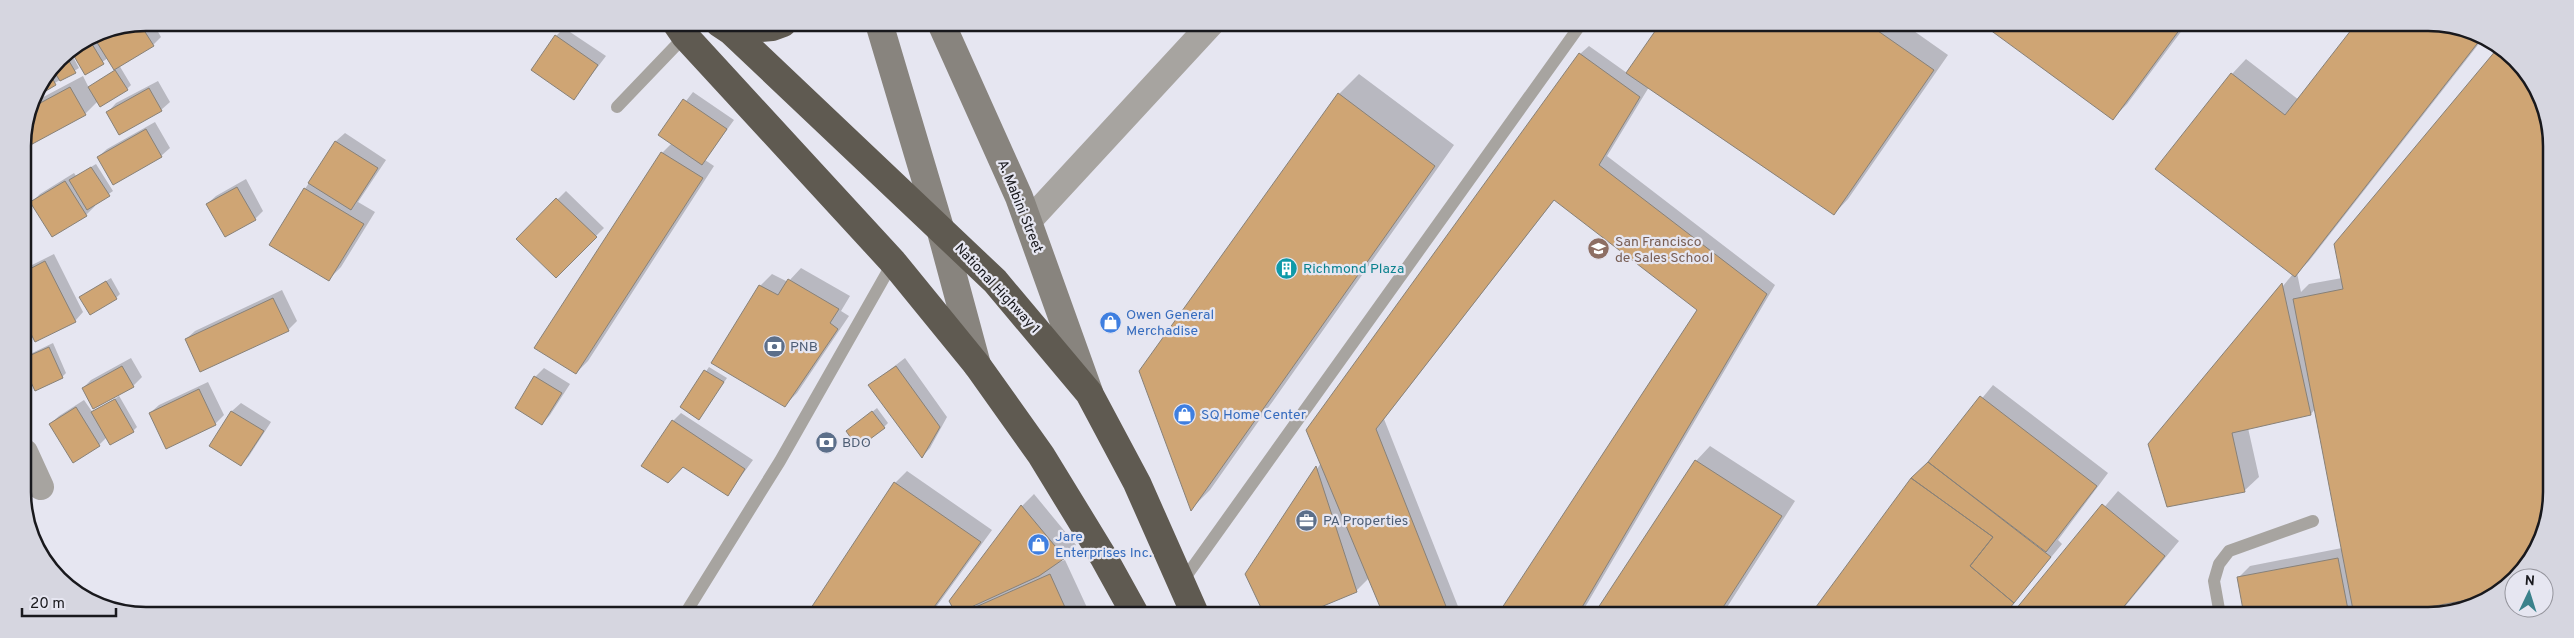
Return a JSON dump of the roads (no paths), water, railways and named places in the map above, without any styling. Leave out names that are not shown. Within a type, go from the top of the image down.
[{"type":"highway","points":[[682,31],[893,262],[977,365],[1041,455],[1104,558],[1131,607]]},
{"type":"highway","name":"National Highway 1","points":[[729,31],[995,281],[1089,393],[1138,483],[1192,607]]},
{"type":"main road","points":[[881,31],[940,228],[977,365]]},
{"type":"main road","name":"A. Mabini Street","points":[[944,31],[1028,222],[1089,393]]},
{"type":"street","points":[[1028,222],[1205,31]]},
{"type":"street","points":[[31,465],[41,487]]},
{"type":"lane","points":[[617,108],[680,31]]},
{"type":"lane","points":[[1182,582],[1576,31]]},
{"type":"lane","points":[[690,607],[780,462],[893,262]]},
{"type":"lane","points":[[2219,607],[2214,581],[2219,564],[2229,551],[2313,520]]},
{"type":"place","name":"San Francisco de Sales School","points":[[1599,249]]},
{"type":"place","name":"Richmond Plaza","points":[[1287,268]]},
{"type":"place","name":"Owen General Merchadise","points":[[1110,322]]},
{"type":"place","name":"PNB","points":[[774,346]]},
{"type":"place","name":"SQ Home Center","points":[[1185,414]]},
{"type":"place","name":"BDO","points":[[826,442]]},
{"type":"place","name":"PA Properties","points":[[1307,520]]},
{"type":"place","name":"Jare Enterprises Inc.","points":[[1039,544]]}]
